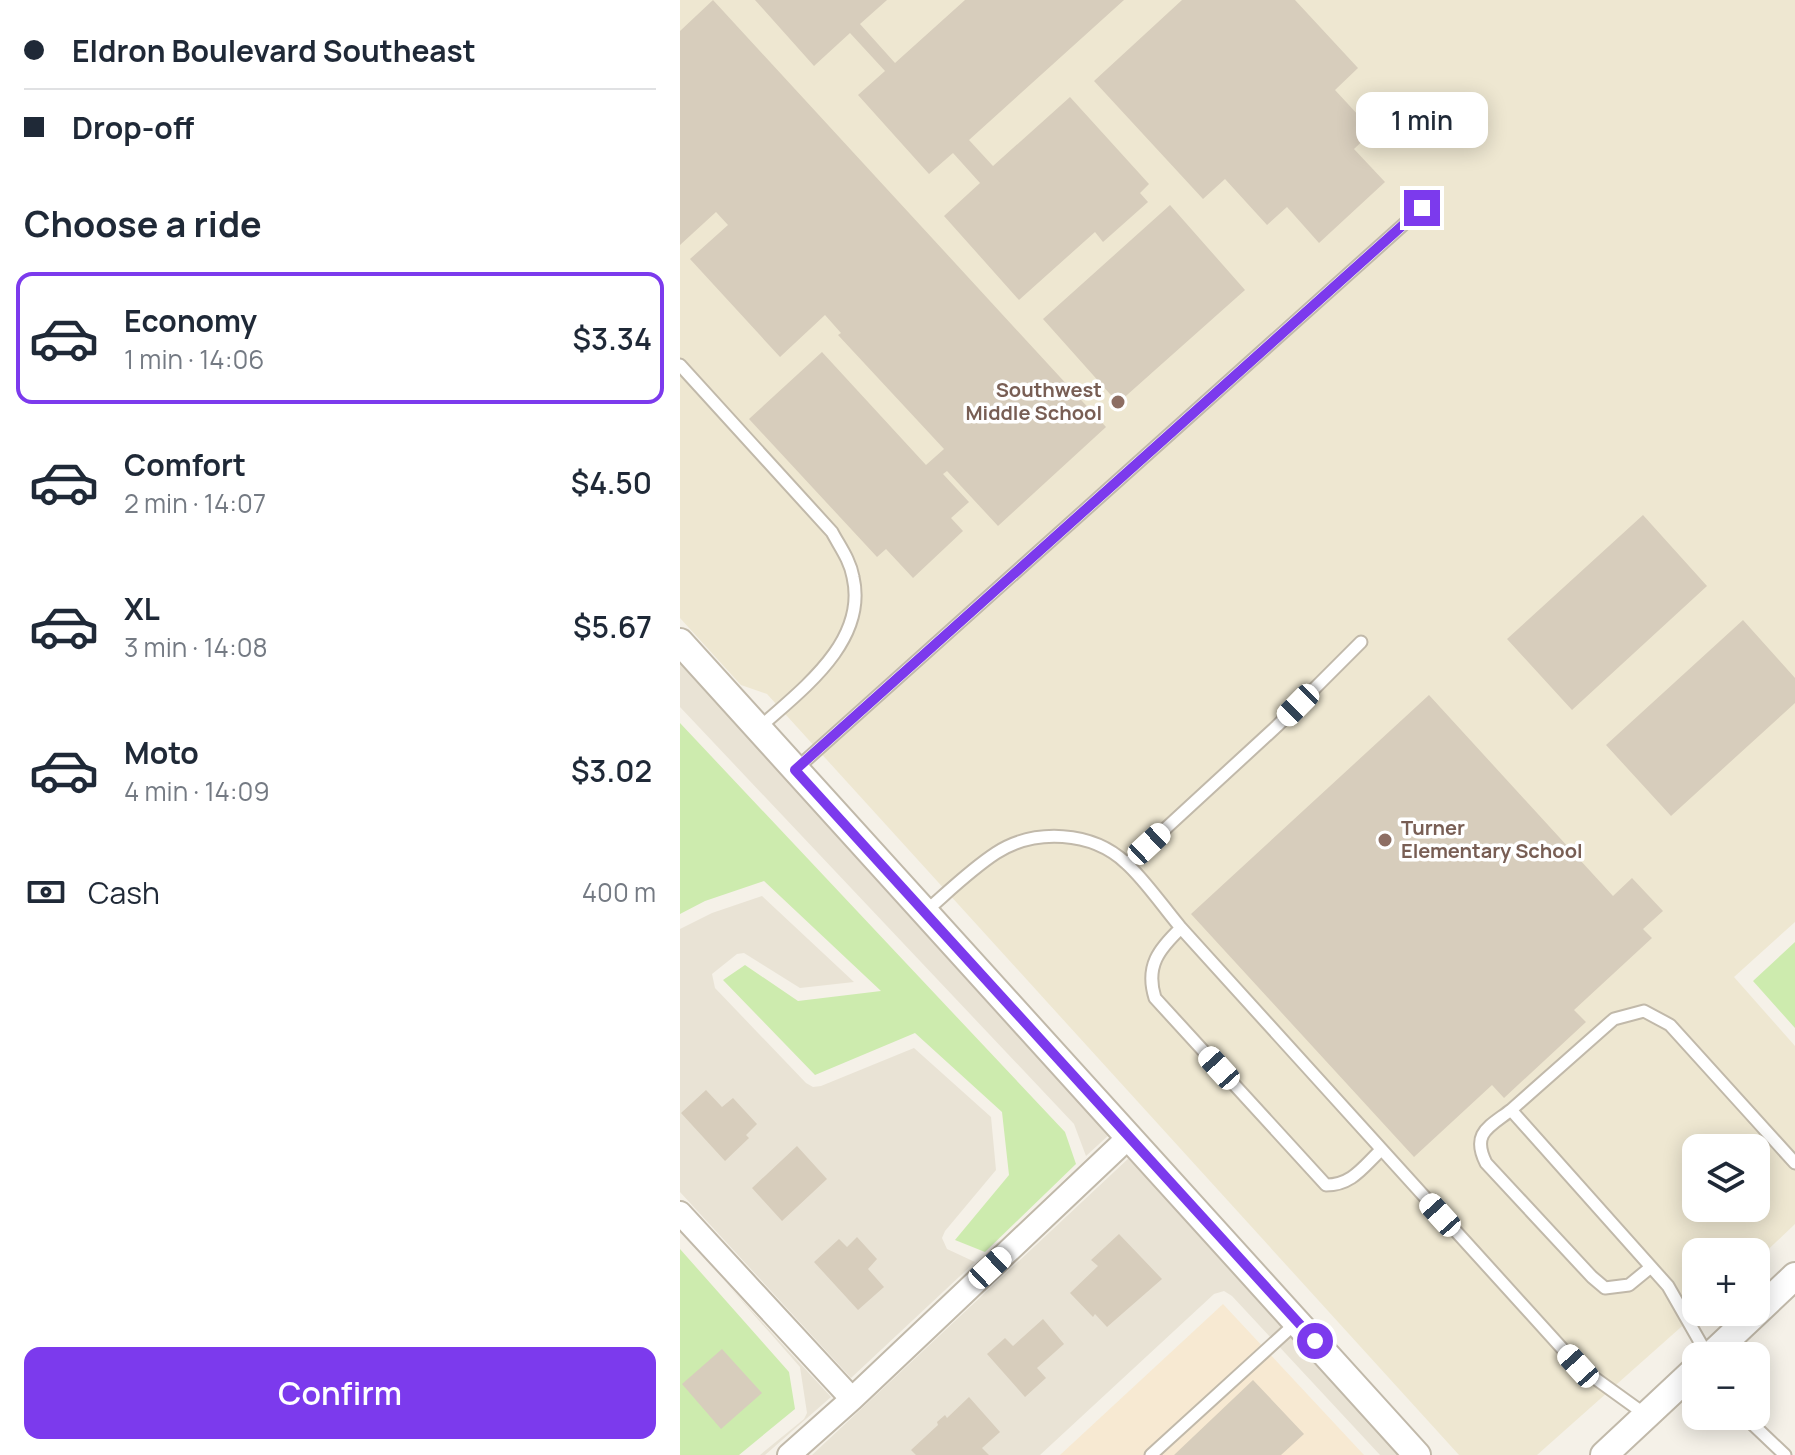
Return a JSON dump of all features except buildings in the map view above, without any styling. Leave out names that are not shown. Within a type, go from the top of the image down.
[{"type":"street","points":[[680,642],[1417,1455]]},
{"type":"street","points":[[789,1455],[1130,1136]]},
{"type":"street","points":[[680,1213],[852,1399]]},
{"type":"street","points":[[1724,1342],[1795,1276]]},
{"type":"street","points":[[1604,1455],[1682,1382]]},
{"type":"lane","points":[[795,770],[1422,208]]},
{"type":"lane","points":[[680,365],[832,532],[854,578],[855,602],[851,623],[836,652],[759,728]]},
{"type":"lane","points":[[1127,864],[1277,726],[1361,642]]},
{"type":"lane","points":[[925,912],[997,852],[1023,840],[1080,837],[1110,851],[1127,864],[1181,928],[1578,1366],[1646,1415]]},
{"type":"lane","points":[[1181,928],[1163,945],[1154,959],[1151,985],[1155,998],[1326,1185],[1340,1185],[1350,1179],[1381,1150]]},
{"type":"lane","points":[[1651,1267],[1629,1285],[1605,1288],[1486,1163],[1479,1148],[1483,1132],[1614,1019],[1644,1011],[1670,1025],[1795,1163]]},
{"type":"lane","points":[[1511,1110],[1677,1297],[1701,1342]]},
{"type":"lane","points":[[1151,1455],[1298,1322]]},
{"type":"lane","points":[[1759,1430],[1787,1455],[1795,1449]]},
{"type":"shaded area","points":[[680,0],[1795,0],[1795,922],[1734,977],[1795,1046],[1795,1224],[1770,1248],[1770,1238],[1682,1238],[1682,1326],[1537,1455],[1459,1455],[767,694],[741,685],[680,618]]},
{"type":"shaded area","points":[[680,663],[1110,1134],[1086,1156],[1074,1124],[680,707]]},
{"type":"shaded area","points":[[762,896],[854,982],[800,988],[744,953],[737,954],[712,974],[715,988],[806,1083],[813,1087],[821,1086],[914,1048],[991,1117],[996,1170],[942,1238],[947,1249],[975,1262],[851,1378],[680,1192],[680,929],[712,913]]},
{"type":"shaded area","points":[[1130,1157],[1399,1455],[1380,1455],[1224,1291],[1214,1294],[1040,1455],[812,1455]]},
{"type":"shaded area","points":[[726,1283],[831,1397],[765,1455],[760,1455],[804,1419],[807,1413],[800,1367]]},
{"type":"shaded area","points":[[1223,1304],[1364,1455],[1060,1455]]},
{"type":"green space","points":[[680,723],[1065,1132],[1076,1164],[985,1252],[955,1240],[1009,1175],[1002,1112],[915,1033],[815,1075],[723,980],[745,965],[798,1001],[881,991],[764,881],[705,901],[680,914]]},
{"type":"green space","points":[[1795,942],[1795,1028],[1753,981]]},
{"type":"green space","points":[[680,1249],[789,1372],[795,1409],[739,1455],[680,1455]]},
{"type":"place","name":"Southwest Middle School","points":[[1118,402]]},
{"type":"place","name":"Turner Elementary School","points":[[1385,840]]},
{"type":"route","points":[[1315,1341],[795,770],[1422,208]]}]
